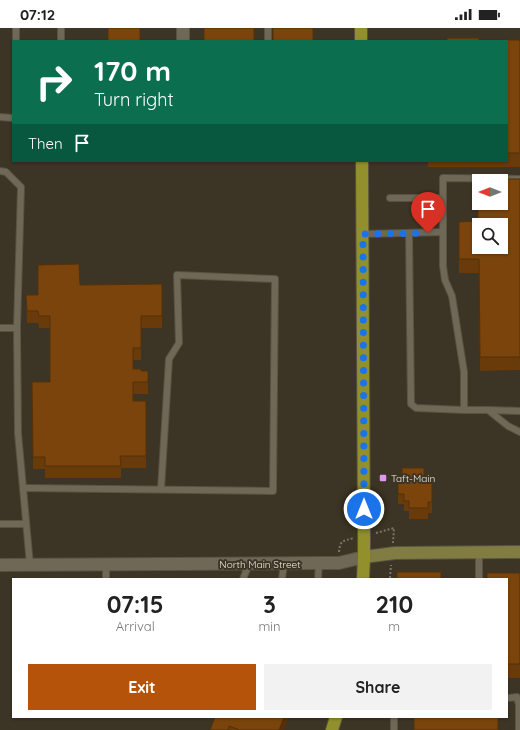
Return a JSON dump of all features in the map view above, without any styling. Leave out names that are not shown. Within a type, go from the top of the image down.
[{"type":"main road","points":[[361,28],[361,40]]},
{"type":"main road","points":[[362,162],[363,578]]},
{"type":"main road","name":"North Main Street","points":[[364,557],[396,553],[520,552]]},
{"type":"main road","points":[[332,730],[336,718]]},
{"type":"street","points":[[183,28],[183,40]]},
{"type":"street","name":"North Main Street","points":[[0,565],[340,563],[364,557]]},
{"type":"lane","points":[[16,28],[16,40]]},
{"type":"lane","points":[[61,28],[61,40]]},
{"type":"lane","points":[[268,28],[268,40]]},
{"type":"lane","points":[[0,118],[12,118]]},
{"type":"lane","points":[[0,171],[6,172],[21,187],[17,328],[18,433],[30,565]]},
{"type":"lane","points":[[464,410],[464,372],[452,296],[445,280],[443,266],[443,178],[520,179]]},
{"type":"lane","points":[[390,198],[443,198]]},
{"type":"lane","points":[[363,234],[443,232]]},
{"type":"lane","points":[[409,233],[411,404],[416,408],[520,411]]},
{"type":"lane","points":[[22,488],[273,491],[275,279],[176,275],[179,343],[169,359],[161,489]]},
{"type":"lane","points":[[0,328],[17,328]]},
{"type":"lane","points":[[488,410],[508,426],[520,432]]},
{"type":"lane","points":[[0,524],[26,524]]},
{"type":"lane","points":[[479,552],[479,578]]},
{"type":"lane","points":[[282,578],[284,563]]},
{"type":"lane","points":[[318,578],[319,563]]},
{"type":"lane","points":[[243,578],[249,564]]},
{"type":"lane","points":[[106,565],[106,578]]},
{"type":"lane","points":[[508,698],[517,697],[519,705],[519,730]]},
{"type":"lane","points":[[394,718],[394,730]]},
{"type":"building","points":[[108,28],[140,28],[140,40],[108,40]]},
{"type":"building","points":[[204,28],[254,28],[254,40],[204,40]]},
{"type":"building","points":[[273,28],[313,28],[313,40],[273,40]]},
{"type":"building","points":[[447,38],[479,38],[479,40],[447,40]]},
{"type":"building","points":[[508,40],[520,40],[520,153],[508,153]]},
{"type":"building","points":[[508,179],[520,179],[520,357],[480,357],[479,259],[459,259],[459,222],[472,221],[472,254],[508,254],[508,218],[478,218],[478,210],[508,210]]},
{"type":"building","points":[[79,264],[80,285],[162,284],[162,316],[141,316],[141,348],[133,348],[133,369],[148,371],[148,382],[133,382],[133,401],[146,401],[146,456],[120,456],[121,466],[45,466],[45,457],[33,457],[32,382],[50,382],[50,316],[39,316],[38,311],[27,311],[26,295],[38,295],[38,265]]},
{"type":"building","points":[[402,468],[424,468],[424,475],[432,475],[432,502],[428,502],[428,508],[409,508],[409,501],[404,501],[404,494],[398,494],[398,476],[402,476]]},
{"type":"building","points":[[397,572],[441,572],[441,578],[397,578]]},
{"type":"building","points":[[487,573],[520,573],[520,664],[508,664],[508,578],[487,578]]},
{"type":"building","points":[[215,718],[284,718],[279,730],[240,730],[229,726],[228,730],[210,730]]},
{"type":"building","points":[[414,718],[498,718],[498,730],[414,730]]},
{"type":"place","name":"Taft-Main","points":[[383,478]]},
{"type":"route","points":[[364,509],[363,234],[428,233]]}]
